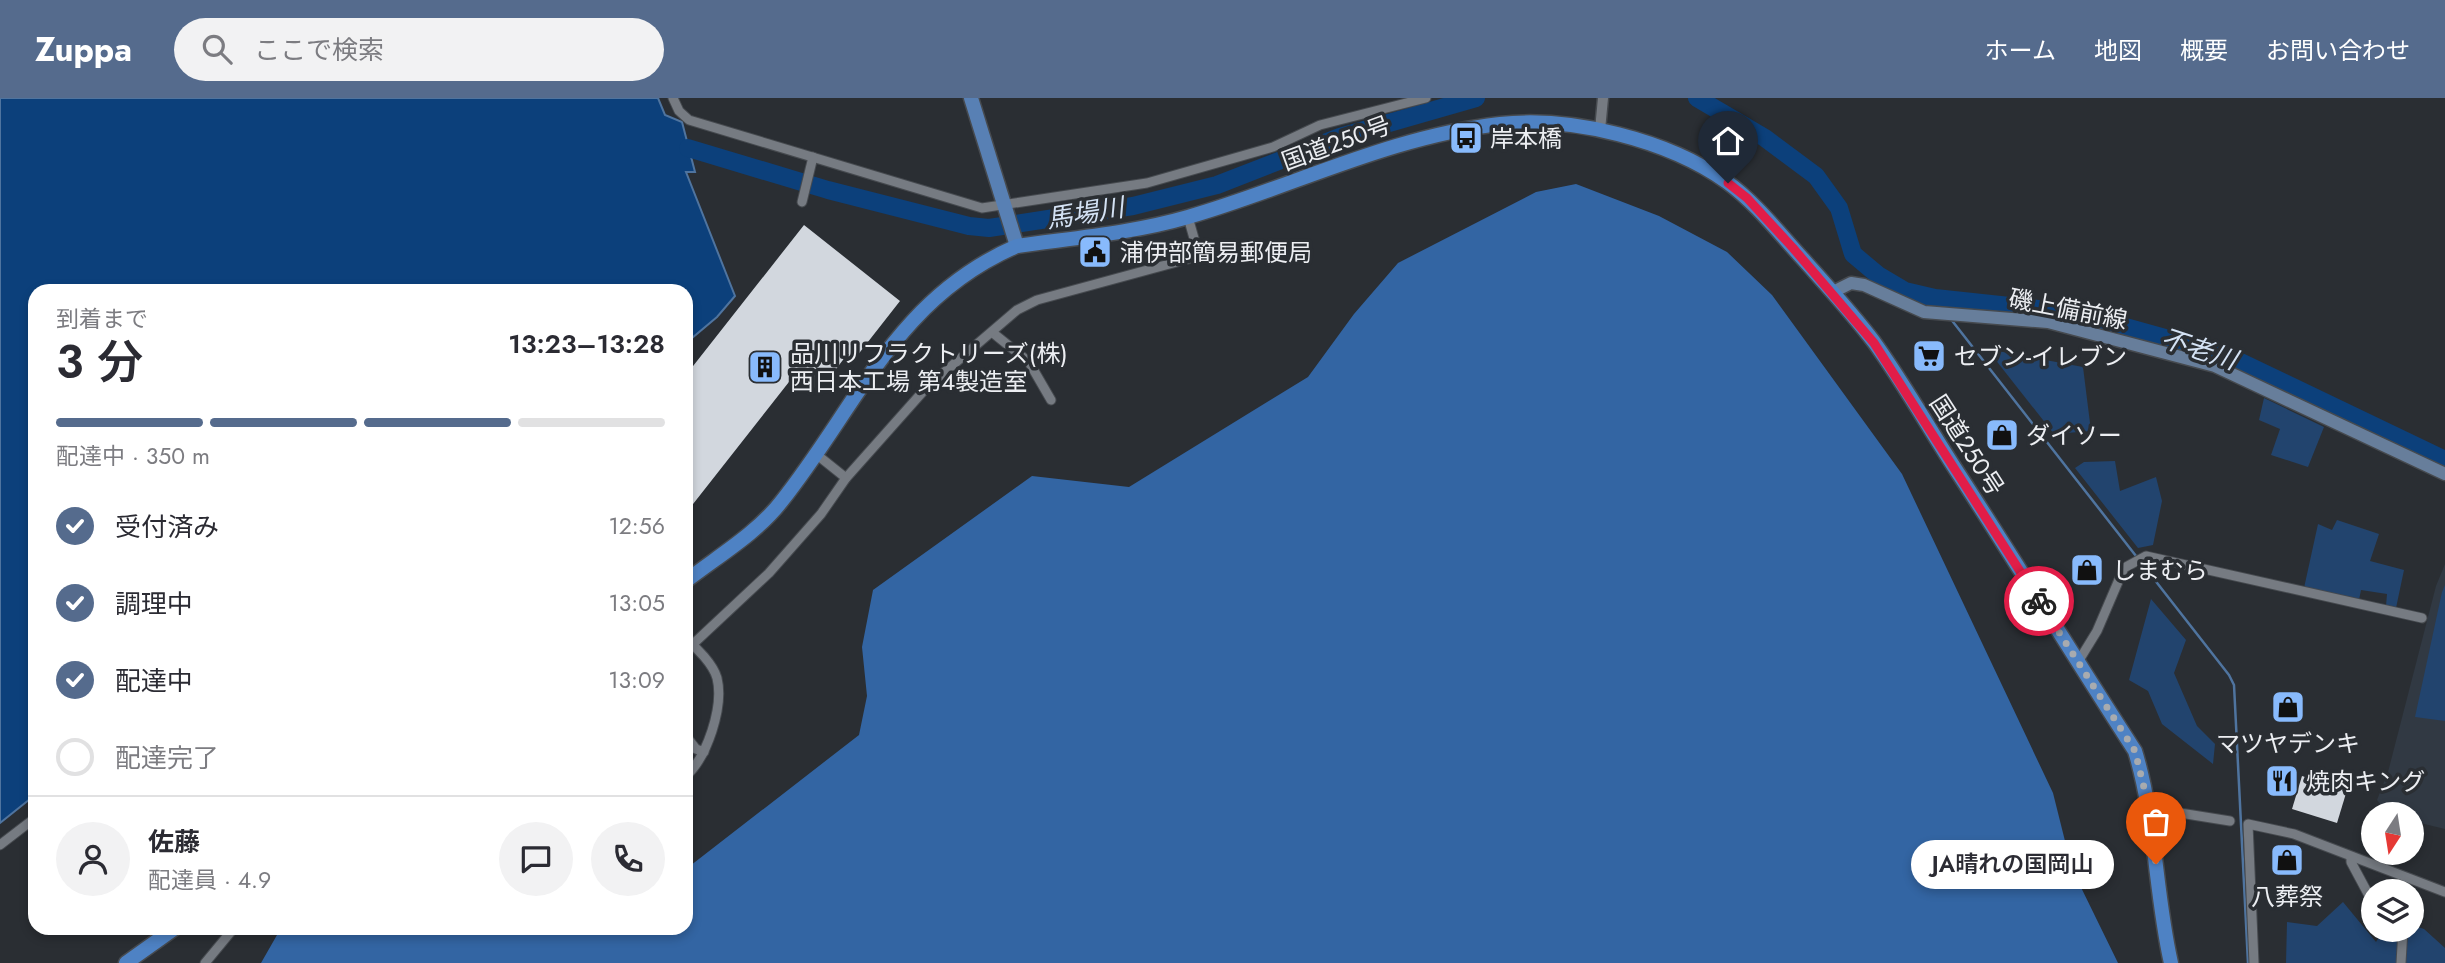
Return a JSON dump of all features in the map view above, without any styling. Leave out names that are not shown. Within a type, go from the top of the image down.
[{"type":"highway","name":"国道250号","points":[[693,576],[755,528],[780,504],[887,348],[960,278],[978,264],[1016,243],[1158,225],[1281,187],[1369,153],[1451,131],[1502,123],[1531,123],[1600,130],[1636,139],[1685,159],[1728,183],[1747,198],[1833,292],[1874,343],[2135,751],[2149,808],[2164,932],[2171,963]]},
{"type":"highway","points":[[126,963],[165,935]]},
{"type":"main road","points":[[971,98],[1016,243]]},
{"type":"main road","name":"磯上備前線","points":[[1833,292],[1851,283],[1864,285],[1910,306],[1950,315],[2048,322],[2215,366],[2445,474]]},
{"type":"street","points":[[674,98],[679,111],[689,120],[982,208],[1005,207],[1147,183],[1273,147],[1320,125],[1426,98]]},
{"type":"street","points":[[1600,130],[1603,98]]},
{"type":"street","points":[[802,202],[813,159]]},
{"type":"street","points":[[693,639],[769,573],[821,514],[846,478],[927,387],[1017,310],[1037,300],[1199,256],[1188,217]]},
{"type":"street","points":[[993,333],[1029,362],[1051,400]]},
{"type":"street","points":[[816,454],[846,478]]},
{"type":"street","points":[[2078,662],[2097,631],[2124,568],[2139,559],[2162,559],[2422,618]]},
{"type":"street","points":[[693,647],[717,677],[719,698],[704,752],[693,767]]},
{"type":"street","points":[[693,745],[704,752]]},
{"type":"street","points":[[2149,808],[2230,821]]},
{"type":"street","points":[[0,845],[28,823]]},
{"type":"street","points":[[2254,963],[2248,824],[2286,831],[2445,892]]},
{"type":"street","points":[[2351,857],[2361,881]]},
{"type":"street","points":[[205,963],[228,935]]},
{"type":"street","points":[[2401,963],[2402,942]]},
{"type":"shaded area","points":[[0,98],[658,98],[665,115],[682,122],[695,172],[686,172],[735,296],[717,317],[693,337],[693,284],[28,284],[28,801],[0,823]]},
{"type":"shaded area","points":[[1576,184],[1659,216],[1727,252],[1772,295],[1902,474],[2053,793],[2072,869],[2118,963],[261,963],[277,935],[693,935],[693,864],[859,735],[867,696],[862,647],[873,590],[1032,476],[1129,487],[1308,377],[1354,314],[1398,263],[1536,192]]},
{"type":"shaded area","points":[[1987,349],[2083,367],[2091,431],[2054,434]]},
{"type":"shaded area","points":[[2264,398],[2324,427],[2308,467],[2271,455],[2280,429],[2259,420]]},
{"type":"shaded area","points":[[2115,461],[2120,491],[2156,477],[2162,501],[2153,545],[2138,548],[2075,468],[2084,462]]},
{"type":"shaded area","points":[[2337,520],[2379,534],[2370,561],[2404,570],[2396,608],[2386,606],[2387,594],[2361,590],[2359,600],[2304,588],[2318,524],[2332,530]]},
{"type":"shaded area","points":[[2445,564],[2445,829],[2424,824],[2424,802],[2377,800],[2388,772],[2436,586]]},
{"type":"shaded area","points":[[2445,585],[2445,721],[2415,717]]},
{"type":"shaded area","points":[[2151,599],[2186,640],[2174,673],[2197,726],[2215,744],[2213,764],[2162,724],[2148,691],[2129,680]]},
{"type":"shaded area","points":[[2343,902],[2361,924],[2361,942],[2398,942],[2397,963],[2286,963],[2287,922],[2317,926]]},
{"type":"shaded area","points":[[2424,929],[2445,948],[2445,963],[2404,963],[2405,942],[2424,942]]},
{"type":"building","name":"品川リフラクトリーズ(株) 西日本工場 第4製造室","points":[[804,225],[900,301],[853,361],[846,356],[819,391],[796,373],[693,504],[693,366]]},
{"type":"building","points":[[2302,776],[2347,790],[2337,823],[2292,809]]},
{"type":"waterway","name":"馬場川","points":[[688,148],[828,190],[969,226],[989,228],[1133,206],[1217,185],[1340,137],[1476,98]]},
{"type":"waterway","name":"不老川","points":[[1697,98],[1765,138],[1816,176],[1839,208],[1853,254],[1878,275],[1905,291],[1935,298],[2075,313],[2226,355],[2445,460]]},
{"type":"waterway","points":[[1935,298],[1944,310]]},
{"type":"waterway","points":[[1950,318],[2229,675],[2234,685],[2248,963]]},
{"type":"way so far","points":[[2039,601],[2135,751],[2149,808],[2156,864]]},
{"type":"place","name":"岸本橋","points":[[1466,138]]},
{"type":"place","name":"浦伊部簡易郵便局","points":[[1095,252]]},
{"type":"place","name":"セブン-イレブン","points":[[1929,356]]},
{"type":"place","name":"品川リフラクトリーズ(株) 西日本工場 第4製造室","points":[[765,367]]},
{"type":"place","name":"ダイソー","points":[[2002,435]]},
{"type":"place","name":"しまむら","points":[[2087,570]]},
{"type":"place","name":"マツヤデンキ","points":[[2288,707]]},
{"type":"place","name":"焼肉キング","points":[[2282,781]]},
{"type":"place","name":"八葬祭","points":[[2287,860]]},
{"type":"place","name":"JA晴れの国岡山","points":[[2156,864]]},
{"type":"route","points":[[1728,183],[1747,198],[1793,248],[1874,343],[2039,601]]}]
